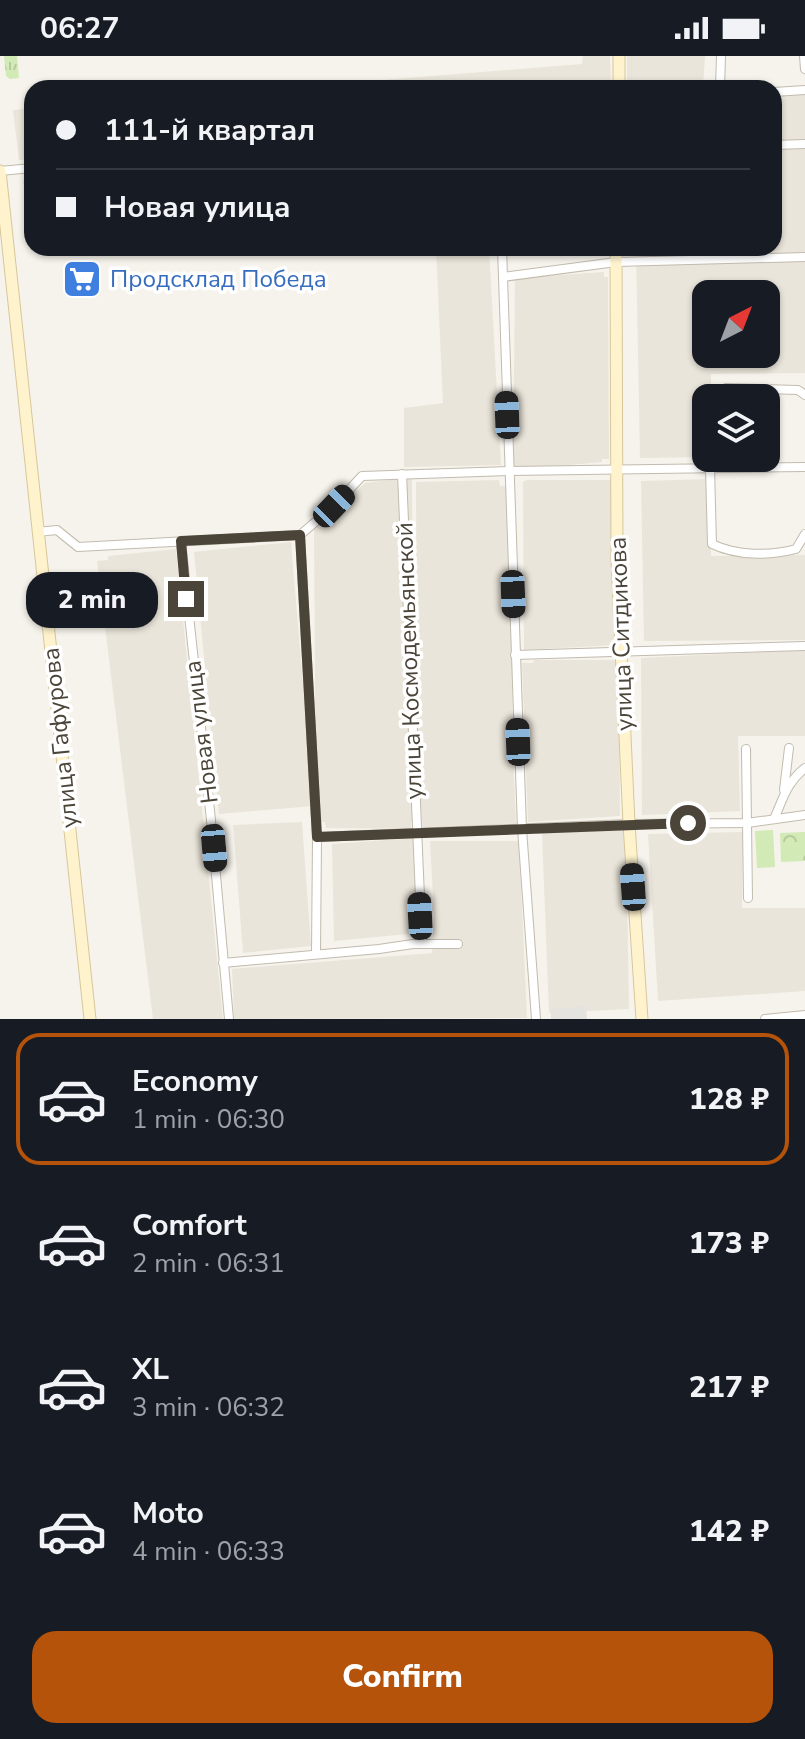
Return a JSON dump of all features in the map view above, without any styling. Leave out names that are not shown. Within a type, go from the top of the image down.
[{"type":"main road","points":[[619,56],[619,80]]},
{"type":"main road","name":"улица Гафурова","points":[[0,171],[90,1019]]},
{"type":"main road","name":"улица Ситдикова","points":[[616,256],[616,469],[622,650],[629,824],[642,1019]]},
{"type":"street","points":[[720,80],[721,56]]},
{"type":"street","points":[[804,56],[805,69]]},
{"type":"street","points":[[782,91],[805,90]]},
{"type":"street","points":[[782,145],[805,144]]},
{"type":"street","points":[[0,171],[24,169]]},
{"type":"street","points":[[502,256],[522,829],[536,1019]]},
{"type":"street","points":[[503,277],[616,262],[805,257]]},
{"type":"street","points":[[780,390],[798,390],[805,395]]},
{"type":"street","points":[[780,466],[805,467]]},
{"type":"street","points":[[37,532],[57,530],[78,547],[300,535],[362,476],[692,468]]},
{"type":"street","points":[[710,472],[712,544],[729,553],[780,553],[796,549],[805,534]]},
{"type":"street","name":"улица Космодемьянской","points":[[402,474],[422,944]]},
{"type":"street","points":[[300,535],[317,837],[316,954]]},
{"type":"street","name":"Новая улица","points":[[181,541],[229,1019]]},
{"type":"street","points":[[515,655],[805,646]]},
{"type":"street","points":[[774,819],[784,790],[789,748]]},
{"type":"street","points":[[746,749],[748,898]]},
{"type":"street","points":[[784,790],[795,775],[805,768]]},
{"type":"street","points":[[317,837],[629,824],[747,823],[805,815]]},
{"type":"street","points":[[223,963],[422,944],[458,944]]},
{"type":"street","points":[[765,1019],[805,1015]]},
{"type":"shaded area","points":[[583,56],[610,56],[611,80],[382,80],[582,64]]},
{"type":"shaded area","points":[[627,56],[705,56],[703,80],[627,80]]},
{"type":"shaded area","points":[[805,94],[805,373],[711,374],[711,384],[692,384],[692,457],[640,458],[636,256],[782,256],[782,95]]},
{"type":"shaded area","points":[[24,109],[24,160],[19,160],[13,110]]},
{"type":"shaded area","points":[[436,256],[489,256],[501,465],[404,467],[404,408],[443,403]]},
{"type":"shaded area","points":[[604,272],[604,277],[608,277],[609,459],[513,470],[515,278]]},
{"type":"shaded area","points":[[412,477],[414,822],[411,822],[411,829],[326,828],[325,822],[316,822],[314,529],[365,483],[397,479],[398,486]]},
{"type":"shaded area","points":[[710,479],[711,556],[805,555],[805,640],[644,641],[641,481]]},
{"type":"shaded area","points":[[499,480],[500,486],[511,486],[516,823],[423,830],[417,765],[416,482]]},
{"type":"shaded area","points":[[614,480],[615,645],[524,650],[523,482]]},
{"type":"shaded area","points":[[291,542],[313,806],[219,814],[194,552]]},
{"type":"shaded area","points":[[176,549],[223,1019],[153,1019],[97,561],[108,560],[108,556]]},
{"type":"shaded area","points":[[805,650],[805,736],[738,736],[740,811],[642,815],[641,658]]},
{"type":"shaded area","points":[[534,660],[619,660],[620,816],[528,822],[522,663],[533,663]]},
{"type":"shaded area","points":[[302,822],[311,946],[243,953],[233,825]]},
{"type":"shaded area","points":[[626,830],[629,1009],[549,1013],[542,833]]},
{"type":"shaded area","points":[[743,832],[742,908],[805,908],[805,991],[658,1001],[648,834]]},
{"type":"shaded area","points":[[415,838],[419,933],[334,941],[332,844]]},
{"type":"shaded area","points":[[430,841],[519,841],[527,1018],[234,1019],[232,969],[432,953],[434,914]]},
{"type":"shaded area","points":[[586,1006],[587,1019],[551,1019],[551,1009]]},
{"type":"green space","points":[[4,56],[17,56],[19,78],[6,76]]},
{"type":"green space","points":[[773,830],[775,867],[757,868],[755,831]]},
{"type":"green space","points":[[805,832],[805,861],[781,862],[780,833]]},
{"type":"place","name":"Продсклад Победа","points":[[82,279]]},
{"type":"route","points":[[186,599],[181,541],[300,535],[317,837],[688,823]]}]
